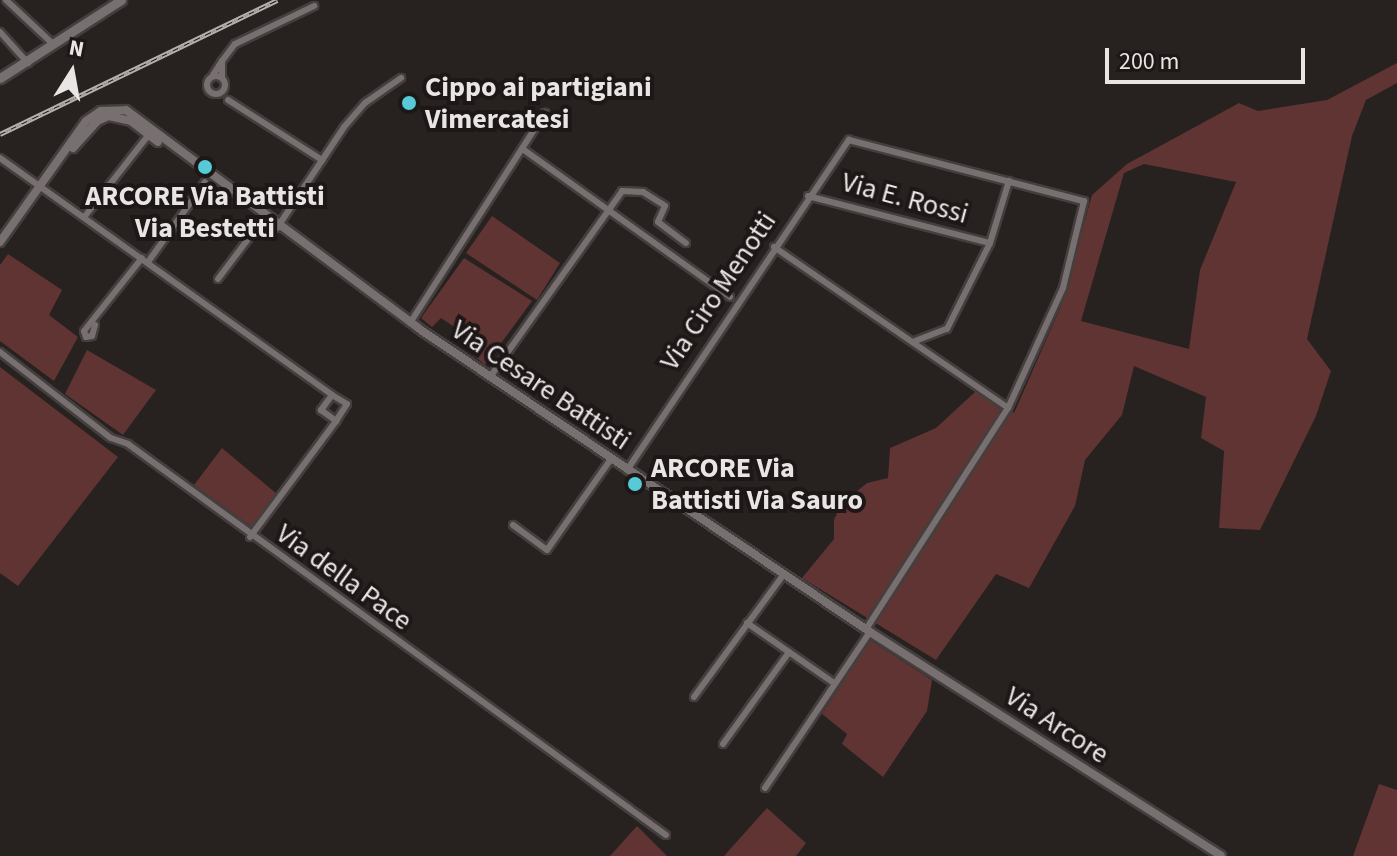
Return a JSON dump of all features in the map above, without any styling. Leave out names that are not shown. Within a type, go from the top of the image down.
[{"type":"main road","points":[[0,78],[54,46],[105,5],[121,0]]},
{"type":"street","points":[[6,0],[54,46]]},
{"type":"street","points":[[314,6],[235,44],[207,87],[221,92],[228,100],[322,160]]},
{"type":"street","points":[[0,32],[28,63]]},
{"type":"street","points":[[221,92],[222,61]]},
{"type":"street","points":[[213,76],[222,77]]},
{"type":"street","points":[[277,228],[365,103],[401,78]]},
{"type":"street","name":"Via Cesare Battisti","points":[[42,186],[89,118],[120,113],[410,323],[868,630]]},
{"type":"street","points":[[410,323],[545,113]]},
{"type":"street","points":[[85,216],[150,132]]},
{"type":"street","name":"Via Ciro Menotti","points":[[627,470],[808,196],[849,140],[1009,181]]},
{"type":"street","points":[[524,150],[730,297]]},
{"type":"street","points":[[0,158],[347,404],[250,537]]},
{"type":"street","points":[[765,788],[1008,408],[1063,288],[1084,201],[1009,181],[990,243],[947,329],[915,341]]},
{"type":"street","points":[[95,325],[205,182]]},
{"type":"street","points":[[0,242],[42,186]]},
{"type":"street","points":[[490,377],[606,209],[622,191],[643,192],[665,206],[658,222],[686,243]]},
{"type":"street","name":"Via E. Rossi","points":[[808,196],[990,243]]},
{"type":"street","points":[[218,279],[264,218]]},
{"type":"street","points":[[774,247],[915,341],[1008,408]]},
{"type":"street","name":"Via della Pace","points":[[0,352],[250,537],[666,835]]},
{"type":"street","points":[[332,395],[321,410],[336,421]]},
{"type":"street","points":[[513,525],[547,550],[611,459]]},
{"type":"street","points":[[694,697],[784,574]]},
{"type":"street","points":[[747,623],[834,683]]},
{"type":"street","name":"Via Arcore","points":[[868,630],[1221,856]]},
{"type":"street","points":[[723,744],[789,652]]},
{"type":"shaded area","points":[[1397,63],[1397,83],[1366,100],[1352,136],[1307,339],[1331,371],[1316,416],[1260,530],[1219,528],[1224,451],[1201,438],[1206,397],[1134,366],[1122,415],[1085,460],[1075,506],[1029,588],[996,574],[936,660],[802,578],[834,539],[834,520],[841,504],[867,483],[888,478],[890,448],[936,428],[976,391],[1014,413],[1061,306],[1092,195],[1127,164],[1239,103],[1258,111],[1327,100]],"holes":[[[1144,164],[1236,182],[1200,270],[1189,349],[1081,321],[1124,173]]]},
{"type":"shaded area","points":[[492,216],[560,263],[537,300],[466,253]]},
{"type":"shaded area","points":[[8,254],[62,290],[49,315],[78,337],[54,381],[0,341],[0,265]]},
{"type":"shaded area","points":[[464,258],[532,301],[485,365],[473,355],[478,343],[441,318],[432,327],[421,318]]},
{"type":"shaded area","points":[[87,350],[156,390],[123,435],[65,394]]},
{"type":"shaded area","points":[[0,367],[118,457],[18,586],[0,573]]},
{"type":"shaded area","points":[[222,448],[277,494],[252,527],[194,485]]},
{"type":"shaded area","points":[[870,640],[932,680],[927,711],[883,777],[842,744],[847,734],[822,714]]},
{"type":"shaded area","points":[[1379,784],[1397,790],[1397,856],[1353,856]]},
{"type":"shaded area","points":[[767,808],[806,843],[796,856],[724,856]]},
{"type":"shaded area","points":[[637,826],[667,856],[610,856]]},
{"type":"railway","points":[[0,134],[277,0]]},
{"type":"place","name":"Cippo ai partigiani Vimercatesi","points":[[409,103]]},
{"type":"place","name":"ARCORE Via Battisti Via Bestetti","points":[[205,167]]},
{"type":"place","name":"ARCORE Via Battisti Via Sauro","points":[[635,484]]}]
